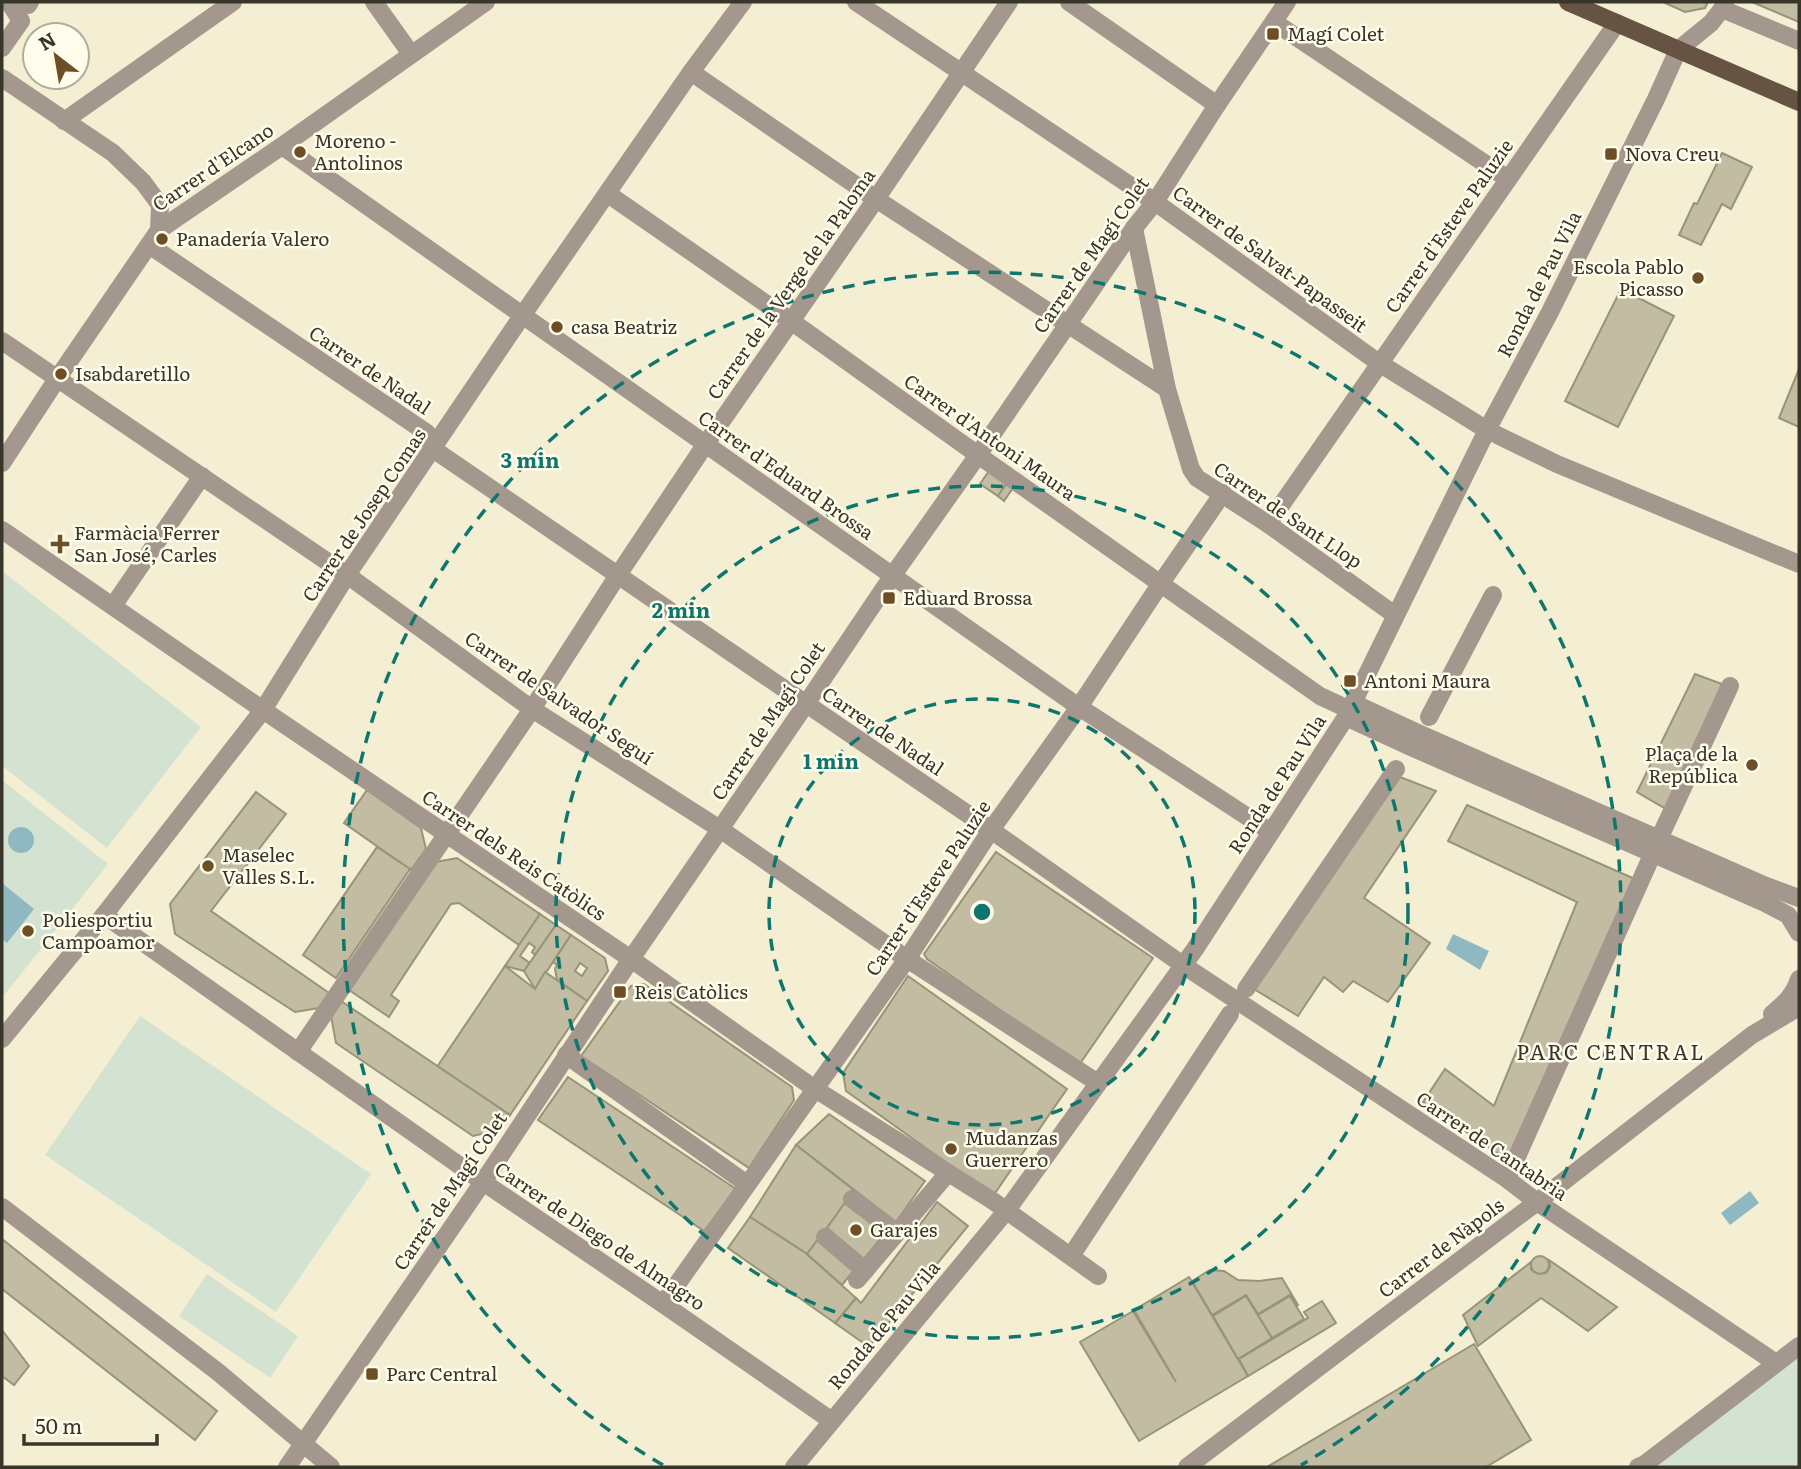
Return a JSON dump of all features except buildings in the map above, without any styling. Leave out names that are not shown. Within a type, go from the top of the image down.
[{"type":"main road","points":[[1567,2],[1799,102]]},
{"type":"street","points":[[9,2],[27,5],[30,2]]},
{"type":"street","points":[[2,14],[9,2]]},
{"type":"street","points":[[2,48],[20,21],[9,2]]},
{"type":"street","points":[[64,121],[233,2]]},
{"type":"street","points":[[374,2],[411,54]]},
{"type":"street","name":"Carrer d'Elcano","points":[[2,463],[153,239],[486,2]]},
{"type":"street","name":"Carrer de Josep Comas","points":[[2,1039],[104,915],[263,710],[347,575],[691,72],[743,2]]},
{"type":"street","name":"Carrer de Salvat-Papasseit","points":[[856,2],[1155,202],[1379,363],[1487,430],[1557,464],[1799,564]]},
{"type":"street","name":"Carrer de la Verge de la Paloma","points":[[298,1052],[532,709],[705,445],[1009,2]]},
{"type":"street","points":[[1069,2],[1217,105]]},
{"type":"street","name":"Carrer de Magí Colet","points":[[287,1467],[893,575],[1134,228],[1155,202],[1287,2]]},
{"type":"street","points":[[1678,50],[1710,23],[1724,5],[1799,41]]},
{"type":"street","points":[[1274,22],[1508,179]]},
{"type":"street","name":"Carrer d'Esteve Paluzie","points":[[1268,524],[1617,23]]},
{"type":"street","name":"Ronda de Pau Vila","points":[[794,1467],[1007,1210],[1183,965],[1350,710],[1487,430],[1656,99],[1678,50]]},
{"type":"street","points":[[691,72],[876,199],[1167,389]]},
{"type":"street","points":[[2,78],[113,153],[143,182],[160,205],[153,239]]},
{"type":"street","name":"Carrer d'Eduard Brossa","points":[[282,146],[1079,707],[1271,832]]},
{"type":"street","name":"Carrer d'Antoni Maura","points":[[608,194],[1320,696],[1350,710],[1420,734],[1656,846]]},
{"type":"street","name":"Carrer de Sant Llop","points":[[1134,228],[1167,389],[1191,469],[1197,478],[1268,524],[1395,615]]},
{"type":"street","name":"Carrer de Nadal","points":[[153,239],[427,433],[433,449],[991,830],[1183,965]]},
{"type":"street","name":"Carrer de Salvador Seguí","points":[[2,341],[347,575],[532,709],[720,829],[907,959],[1098,1083]]},
{"type":"street","points":[[113,606],[202,476]]},
{"type":"street","name":"Carrer d'Esteve Paluzie","points":[[663,1304],[907,959],[991,830],[1079,707],[1223,493]]},
{"type":"street","name":"Carrer dels Reis Catòlics","points":[[2,530],[445,834],[631,958],[815,1089],[1007,1210],[1098,1276]]},
{"type":"street","points":[[1429,716],[1493,596]]},
{"type":"street","points":[[1507,1179],[1730,686]]},
{"type":"street","points":[[1246,989],[1396,769]]},
{"type":"street","points":[[1656,846],[1799,898]]},
{"type":"street","points":[[1656,846],[1794,920],[1799,933]]},
{"type":"street","name":"Carrer de Diego de Almagro","points":[[104,915],[483,1182],[832,1421]]},
{"type":"street","name":"Carrer de Cantabria","points":[[1183,965],[1507,1179],[1776,1363]]},
{"type":"street","name":"Carrer de Nàpols","points":[[1752,1035],[1769,1016],[1787,1002],[1799,979]]},
{"type":"street","name":"Carrer de Nàpols","points":[[1187,1467],[1752,1035],[1799,1006]]},
{"type":"street","points":[[1071,1256],[1230,1014]]},
{"type":"street","points":[[566,1055],[747,1184]]},
{"type":"street","points":[[825,1237],[861,1276],[948,1173]]},
{"type":"street","points":[[852,1199],[897,1233]]},
{"type":"street","points":[[2,1207],[218,1372],[331,1467]]},
{"type":"street","points":[[1638,1467],[1799,1346]]},
{"type":"green space","points":[[2,571],[201,727],[107,848],[2,766]]},
{"type":"green space","name":"Poliesportiu Campoamor","points":[[2,780],[108,864],[2,998]]},
{"type":"green space","points":[[140,1016],[371,1174],[276,1312],[45,1155]]},
{"type":"green space","points":[[207,1274],[298,1336],[270,1378],[179,1316]]},
{"type":"green space","points":[[1799,1346],[1799,1467],[1638,1467]]},
{"type":"water","points":[[21,827],[30,831],[34,840],[30,849],[21,853],[12,849],[8,840],[12,831]]},
{"type":"water","points":[[2,883],[34,909],[7,943],[2,939]]},
{"type":"water","points":[[1453,934],[1489,951],[1480,970],[1446,949]]},
{"type":"water","points":[[1750,1191],[1759,1203],[1730,1225],[1721,1213]]},
{"type":"place","name":"Magí Colet","points":[[1273,34]]},
{"type":"place","name":"Moreno - Antolinos","points":[[300,152]]},
{"type":"place","name":"Nova Creu","points":[[1611,154]]},
{"type":"place","name":"Panadería Valero","points":[[162,239]]},
{"type":"place","name":"Escola Pablo Picasso","points":[[1698,278]]},
{"type":"place","name":"casa Beatriz","points":[[557,327]]},
{"type":"place","name":"Isabdaretillo","points":[[61,374]]},
{"type":"place","name":"Farmàcia Ferrer San José, Carles","points":[[60,544]]},
{"type":"place","name":"Eduard Brossa","points":[[889,598]]},
{"type":"place","name":"Antoni Maura","points":[[1350,681]]},
{"type":"place","name":"Plaça de la República","points":[[1752,765]]},
{"type":"place","name":"Maselec Valles S.L.","points":[[208,866]]},
{"type":"place","name":"Poliesportiu Campoamor","points":[[28,931]]},
{"type":"place","name":"Reis Catòlics","points":[[620,992]]},
{"type":"place","name":"Mudanzas Guerrero","points":[[951,1149]]},
{"type":"place","name":"Garajes","points":[[856,1230]]},
{"type":"place","name":"Parc Central","points":[[372,1374]]},
{"type":"district","name":"PARC CENTRAL","points":[[1611,1053]]}]
